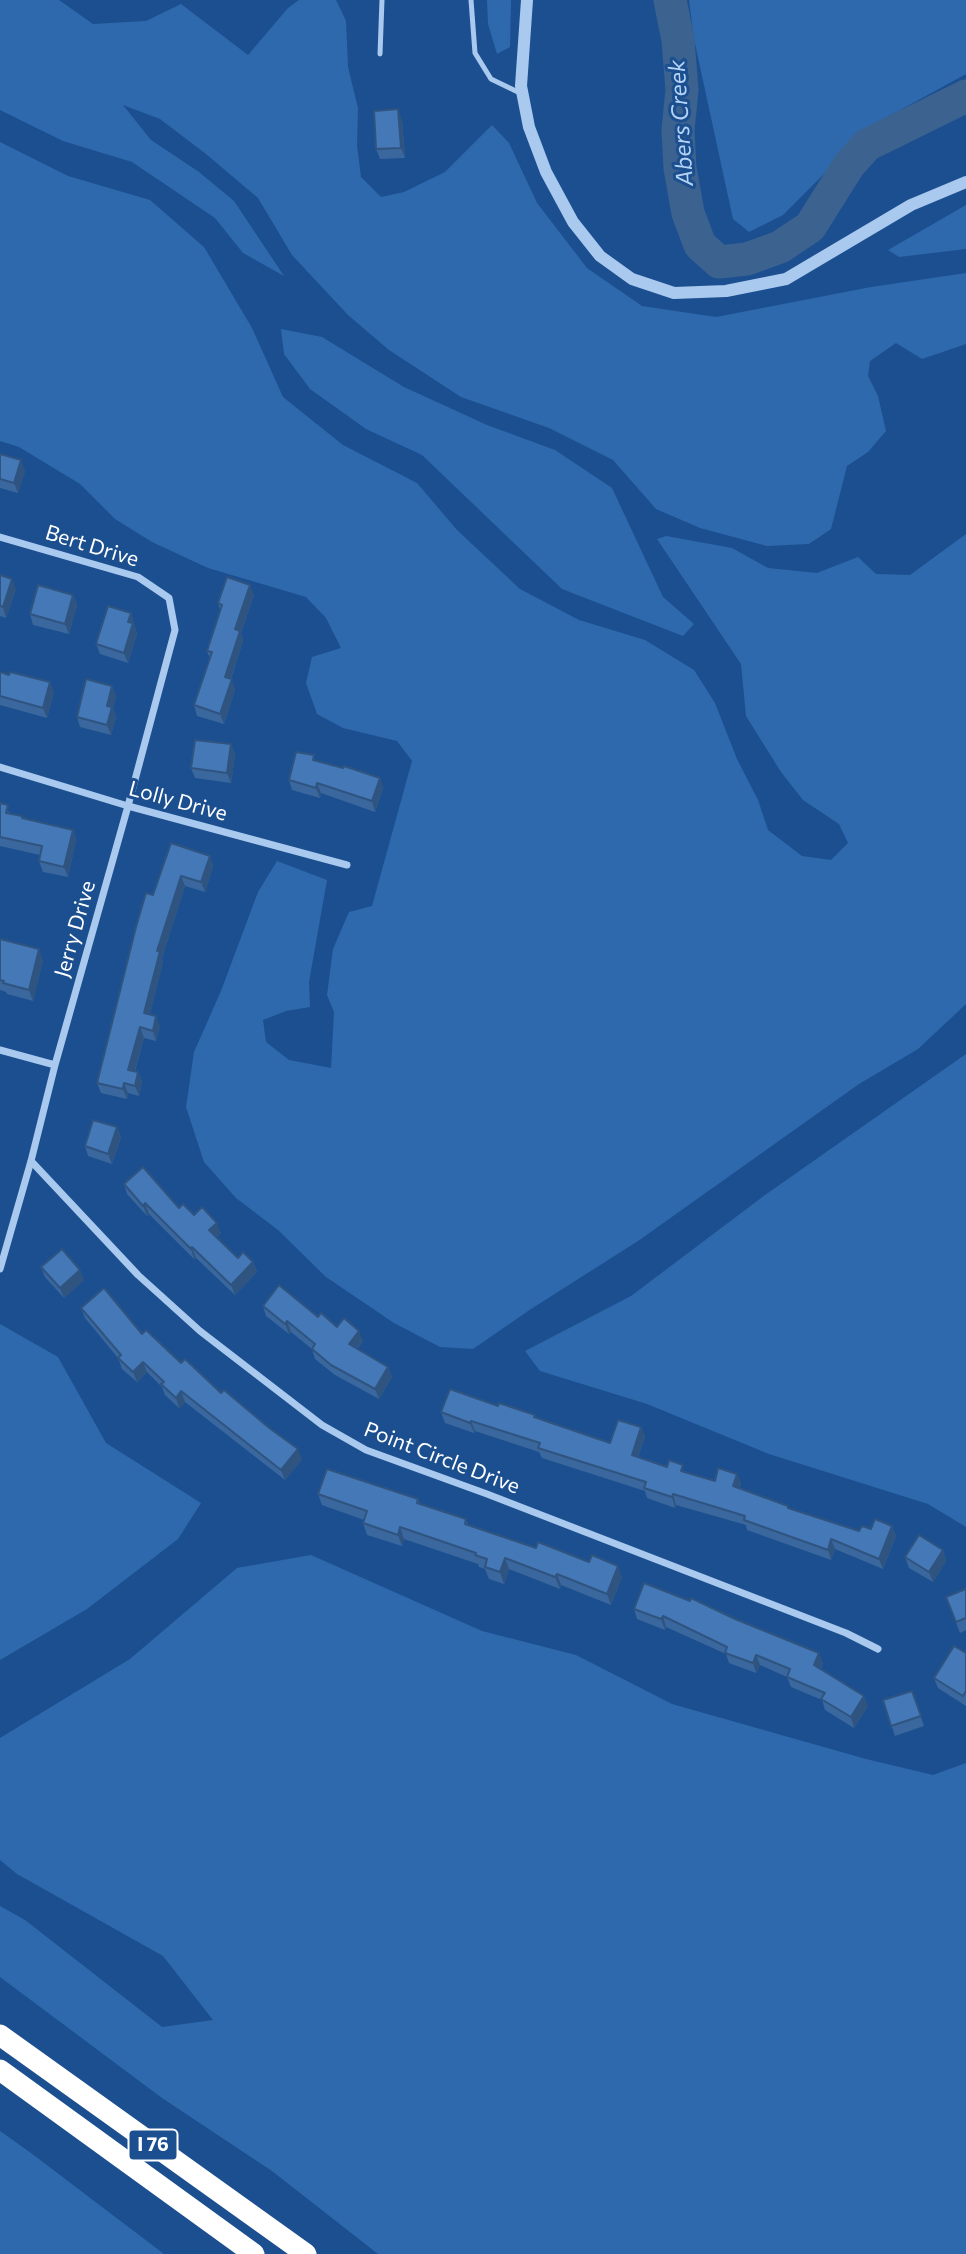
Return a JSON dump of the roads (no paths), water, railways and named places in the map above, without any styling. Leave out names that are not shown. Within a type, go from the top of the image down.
[{"type":"highway","name":"I 76","points":[[0,2035],[306,2254]]},
{"type":"highway","name":"I 76","points":[[0,2070],[254,2254]]},
{"type":"street","points":[[527,0],[521,86],[529,127],[546,172],[573,222],[600,256],[632,279],[674,293],[726,291],[786,279],[911,205],[966,182]]},
{"type":"street","name":"Bert Drive","points":[[0,537],[138,577],[169,598]]},
{"type":"street","name":"Jerry Drive","points":[[0,1269],[175,630],[169,598]]},
{"type":"street","name":"Lolly Drive","points":[[0,767],[128,806],[347,865]]},
{"type":"street","points":[[0,1050],[55,1065]]},
{"type":"street","name":"Point Circle Drive","points":[[31,1161],[138,1275],[182,1315],[322,1425],[366,1450],[833,1628],[878,1649]]},
{"type":"lane","points":[[380,54],[384,8],[382,0]]},
{"type":"lane","points":[[471,0],[475,53],[491,79],[523,94]]},
{"type":"waterway","name":"Abers Creek","points":[[670,0],[678,40],[682,90],[678,130],[680,168],[688,213],[700,245],[719,262],[747,259],[780,247],[810,227],[849,165],[867,145],[966,96]]}]
